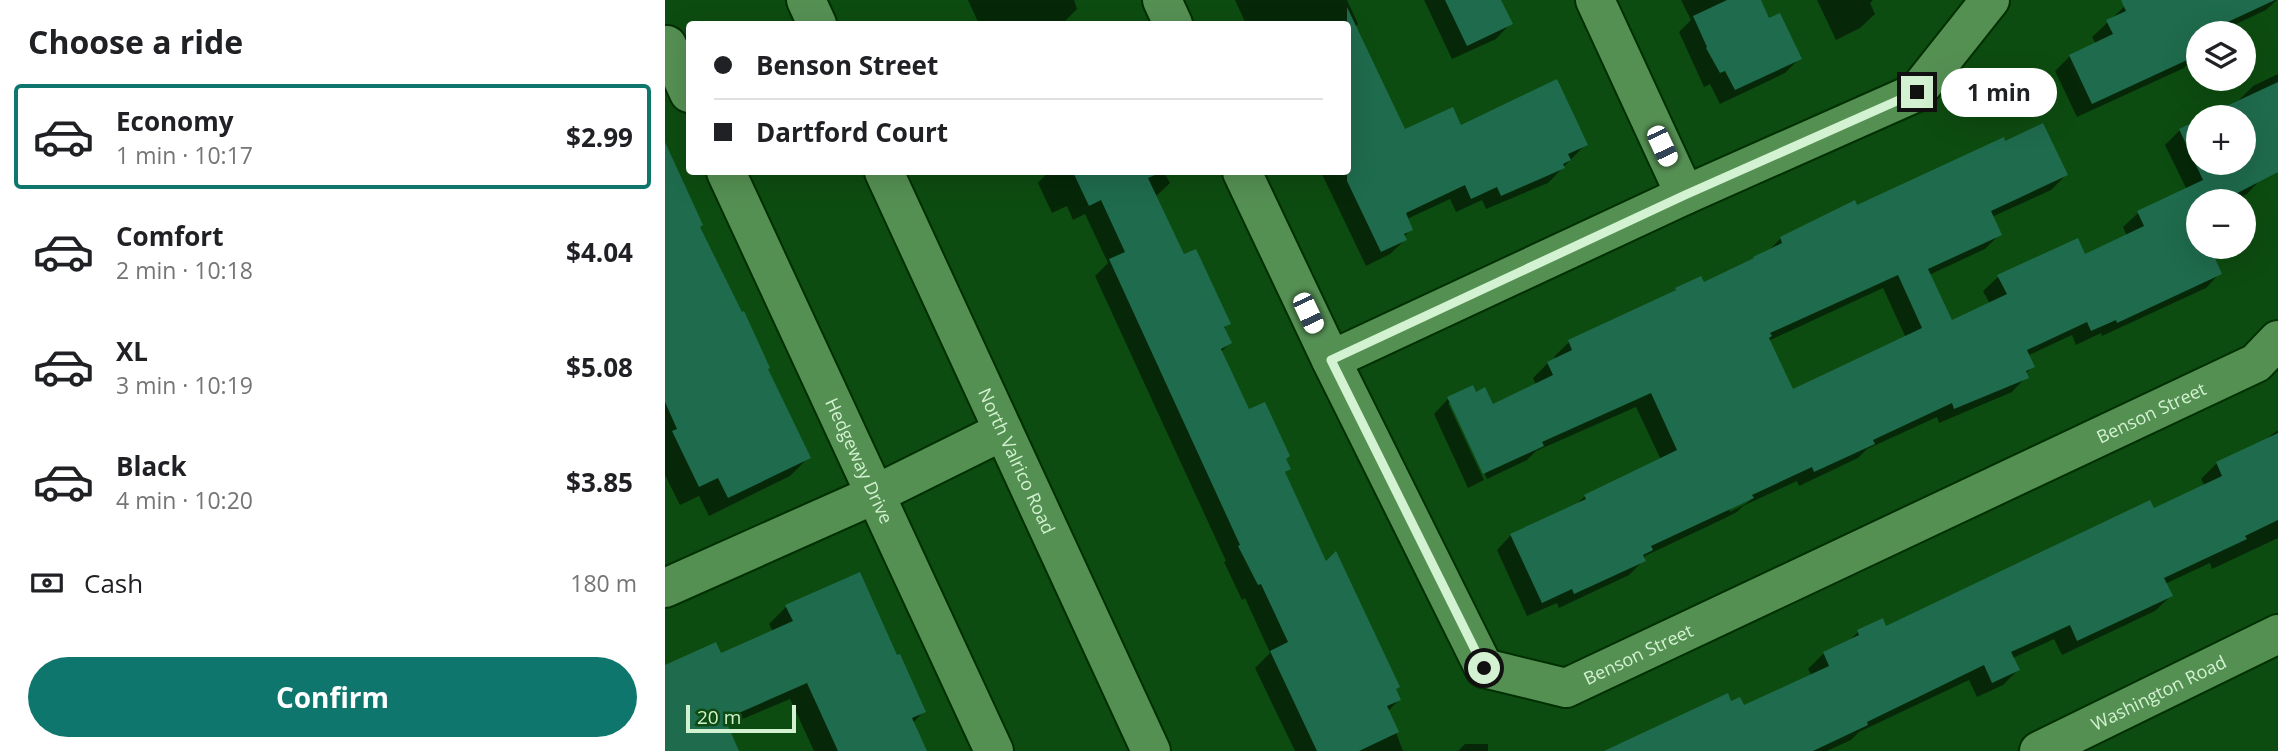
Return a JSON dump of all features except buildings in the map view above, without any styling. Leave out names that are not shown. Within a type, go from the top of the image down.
[{"type":"street","points":[[806,0],[816,21]]},
{"type":"street","points":[[1162,0],[1172,21]]},
{"type":"street","points":[[1595,0],[1685,195]]},
{"type":"street","points":[[1331,360],[1685,195],[1917,92],[1990,0]]},
{"type":"street","points":[[667,45],[686,86]]},
{"type":"street","name":"Hedgeway Drive","points":[[727,175],[994,751]]},
{"type":"street","name":"North Valrico Road","points":[[885,175],[1151,751]]},
{"type":"street","name":"Benson Street","points":[[1243,175],[1331,360],[1484,668],[1566,688],[2256,363],[2278,340]]},
{"type":"street","points":[[665,588],[876,494],[1003,431]]},
{"type":"street","name":"Washington Road","points":[[2039,751],[2278,634]]},
{"type":"route","points":[[1484,668],[1331,360],[1685,195],[1917,92]]}]
